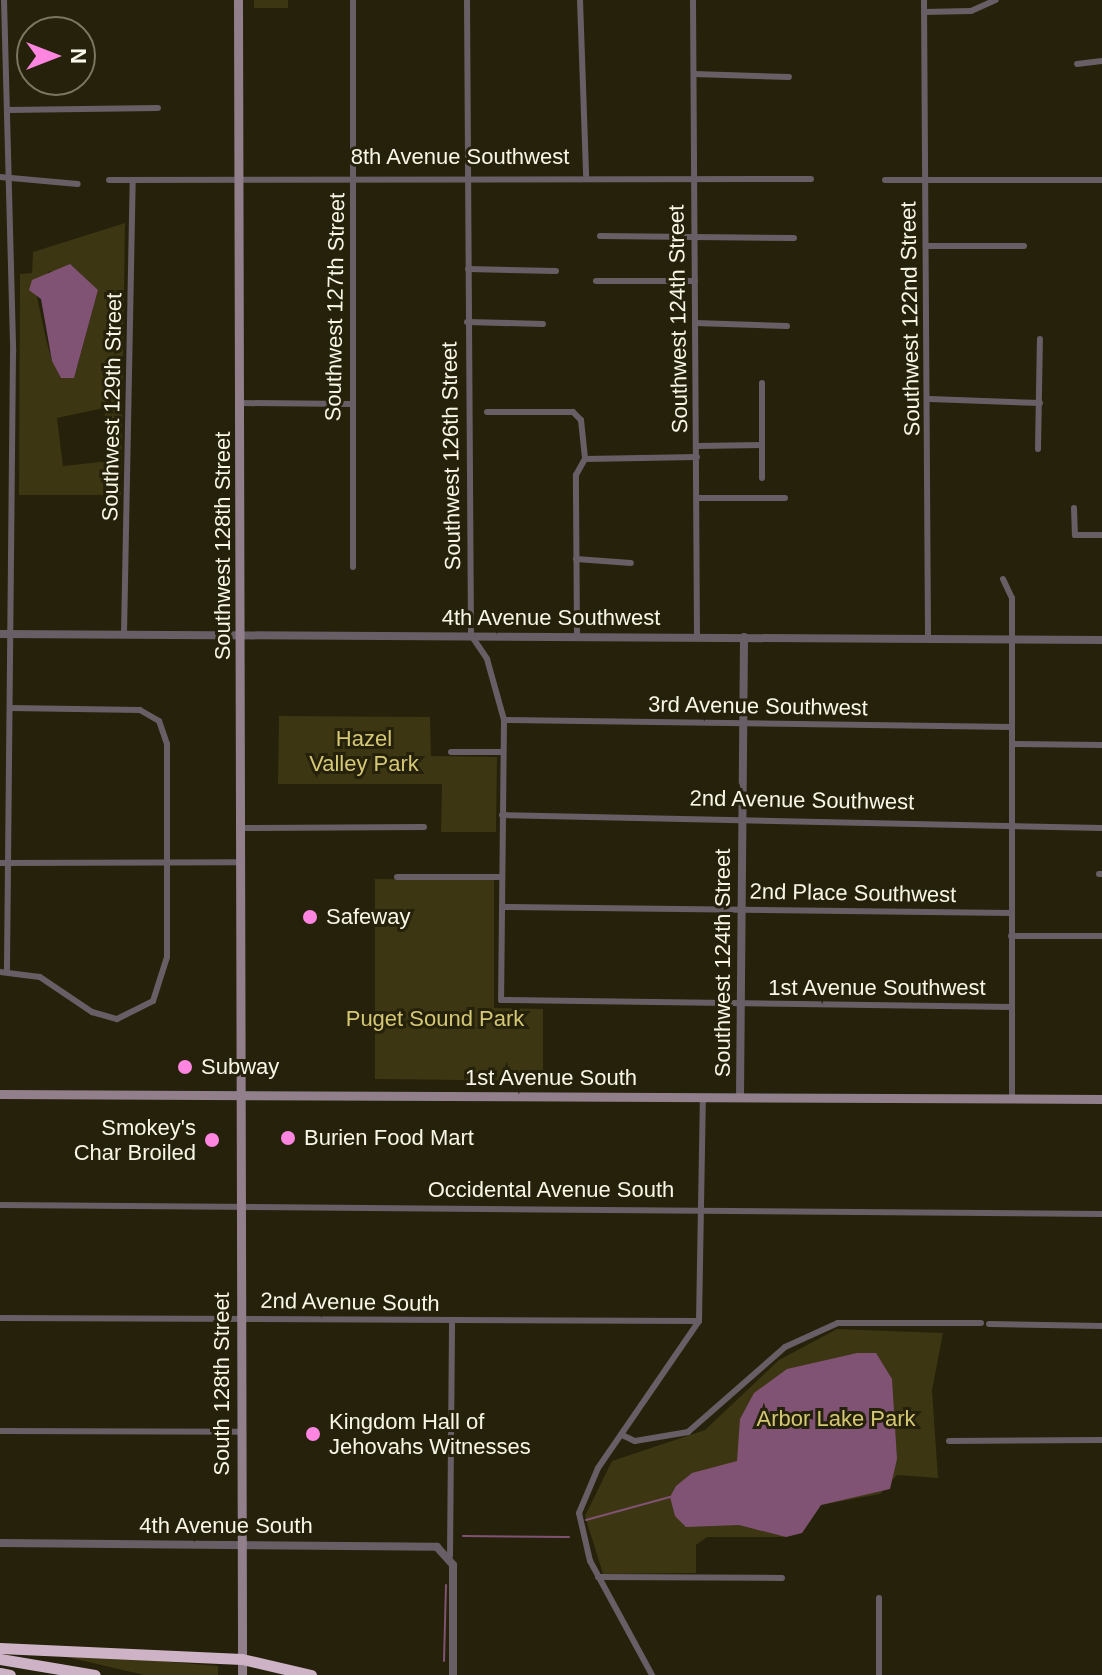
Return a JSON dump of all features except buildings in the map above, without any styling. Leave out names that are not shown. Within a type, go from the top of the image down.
[{"type":"highway","points":[[0,1648],[242,1659],[311,1675]]},
{"type":"highway","points":[[0,1659],[95,1675]]},
{"type":"highway","points":[[0,1673],[10,1675]]},
{"type":"main road","name":"Southwest 128th Street","points":[[238,0],[242,176],[238,1093]]},
{"type":"main road","name":"South 128th Street","points":[[238,1093],[242,1675]]},
{"type":"main road","name":"1st Avenue South","points":[[0,1094],[1102,1099]]},
{"type":"street","points":[[4,0],[2,46],[7,110],[4,123],[10,177],[5,634],[10,708],[10,863],[4,971],[54,984],[104,1017],[134,1015],[153,1001],[164,975],[167,744],[154,716],[129,709],[10,708]]},
{"type":"street","name":"Southwest 127th Street","points":[[353,0],[353,567]]},
{"type":"street","name":"Southwest 126th Street","points":[[467,0],[471,635],[487,659],[504,720],[501,1000]]},
{"type":"street","points":[[580,0],[586,175]]},
{"type":"street","name":"Southwest 124th Street","points":[[693,0],[697,637]]},
{"type":"street","name":"Southwest 122nd Street","points":[[924,0],[930,399],[928,638]]},
{"type":"street","points":[[924,12],[971,11],[996,0]]},
{"type":"street","points":[[1077,64],[1102,61]]},
{"type":"street","points":[[694,74],[789,77]]},
{"type":"street","points":[[7,110],[158,108]]},
{"type":"street","name":"8th Avenue Southwest","points":[[109,180],[355,175],[811,179]]},
{"type":"street","points":[[0,177],[78,184]]},
{"type":"street","name":"Southwest 129th Street","points":[[124,634],[133,180]]},
{"type":"street","points":[[885,180],[1102,180]]},
{"type":"street","points":[[600,236],[794,238]]},
{"type":"street","points":[[928,246],[1024,246]]},
{"type":"street","points":[[468,269],[556,271]]},
{"type":"street","points":[[596,281],[695,281]]},
{"type":"street","points":[[467,322],[543,324]]},
{"type":"street","points":[[695,323],[787,326]]},
{"type":"street","points":[[1038,449],[1040,339]]},
{"type":"street","points":[[762,383],[762,478]]},
{"type":"street","points":[[930,399],[1040,403]]},
{"type":"street","points":[[241,403],[351,404]]},
{"type":"street","name":"Southwest 126th Street","points":[[487,412],[573,412],[581,420],[585,459]]},
{"type":"street","points":[[697,446],[762,445]]},
{"type":"street","points":[[577,636],[576,475],[585,459],[697,457]]},
{"type":"street","points":[[698,498],[785,498]]},
{"type":"street","points":[[1074,508],[1075,535],[1102,535]]},
{"type":"street","points":[[576,559],[631,563]]},
{"type":"street","points":[[1003,579],[1012,598],[1012,1097]]},
{"type":"street","name":"4th Avenue Southwest","points":[[5,634],[1102,640]]},
{"type":"street","name":"Southwest 124th Street","points":[[740,1097],[744,637]]},
{"type":"street","name":"3rd Avenue Southwest","points":[[504,720],[1012,727]]},
{"type":"street","points":[[1013,744],[1102,745]]},
{"type":"street","points":[[451,752],[503,752]]},
{"type":"street","name":"2nd Avenue Southwest","points":[[502,815],[742,816],[1102,828]]},
{"type":"street","points":[[239,828],[424,827]]},
{"type":"street","points":[[0,863],[239,862]]},
{"type":"street","points":[[397,877],[502,877]]},
{"type":"street","name":"2nd Place Southwest","points":[[502,907],[1011,913]]},
{"type":"street","points":[[1011,936],[1102,936]]},
{"type":"street","name":"1st Avenue Southwest","points":[[501,1000],[741,1006],[1012,1007]]},
{"type":"street","points":[[652,1675],[598,1577],[579,1513],[588,1484],[699,1321],[703,1097]]},
{"type":"street","name":"Occidental Avenue South","points":[[0,1205],[1102,1214]]},
{"type":"street","name":"2nd Avenue South","points":[[0,1318],[699,1321]]},
{"type":"street","points":[[452,1322],[450,1556],[453,1675]]},
{"type":"street","points":[[622,1435],[635,1441],[688,1432],[785,1347],[838,1323],[1102,1326]]},
{"type":"street","points":[[0,1431],[240,1432]]},
{"type":"street","points":[[949,1441],[1102,1440]]},
{"type":"street","name":"4th Avenue South","points":[[0,1543],[426,1546],[450,1556]]},
{"type":"street","points":[[598,1577],[782,1578]]},
{"type":"street","points":[[879,1598],[879,1675]]},
{"type":"green space","points":[[254,0],[288,0],[288,8],[254,8]]},
{"type":"green space","points":[[125,223],[121,495],[19,495],[20,274],[32,273],[33,252]],"holes":[[[49,271],[98,290],[76,371],[52,361],[46,339],[36,292]],[[104,408],[110,461],[63,466],[57,418]]]},
{"type":"green space","name":"Hazel Valley Park","points":[[279,716],[430,717],[431,756],[497,757],[496,832],[441,832],[442,784],[278,784]]},
{"type":"green space","name":"Puget Sound Park","points":[[375,879],[494,880],[494,1008],[543,1009],[543,1081],[375,1079]]},
{"type":"green space","name":"Arbor Lake Park","points":[[837,1329],[943,1333],[932,1390],[938,1478],[897,1475],[880,1494],[821,1505],[802,1533],[786,1537],[707,1537],[696,1545],[696,1573],[603,1574],[585,1516],[612,1461],[705,1430],[779,1360]]},
{"type":"green space","points":[[41,1651],[218,1666],[218,1675],[144,1675]]},
{"type":"shaded area","points":[[70,264],[98,290],[74,378],[61,378],[52,361],[41,299],[29,290],[32,280]]},
{"type":"shaded area","points":[[857,1353],[876,1353],[892,1379],[897,1459],[890,1489],[821,1505],[802,1533],[786,1537],[739,1525],[686,1527],[675,1516],[670,1497],[676,1486],[692,1473],[737,1461],[740,1419],[754,1393],[787,1369]]},
{"type":"waterway","points":[[586,1520],[670,1497]]},
{"type":"waterway","points":[[463,1536],[569,1537]]},
{"type":"waterway","points":[[444,1661],[446,1585]]},
{"type":"place","name":"Safeway","points":[[310,917]]},
{"type":"place","name":"Subway","points":[[185,1067]]},
{"type":"place","name":"Burien Food Mart","points":[[288,1138]]},
{"type":"place","name":"Smokey's Char Broiled","points":[[212,1140]]},
{"type":"place","name":"Kingdom Hall of Jehovahs Witnesses","points":[[313,1434]]}]
